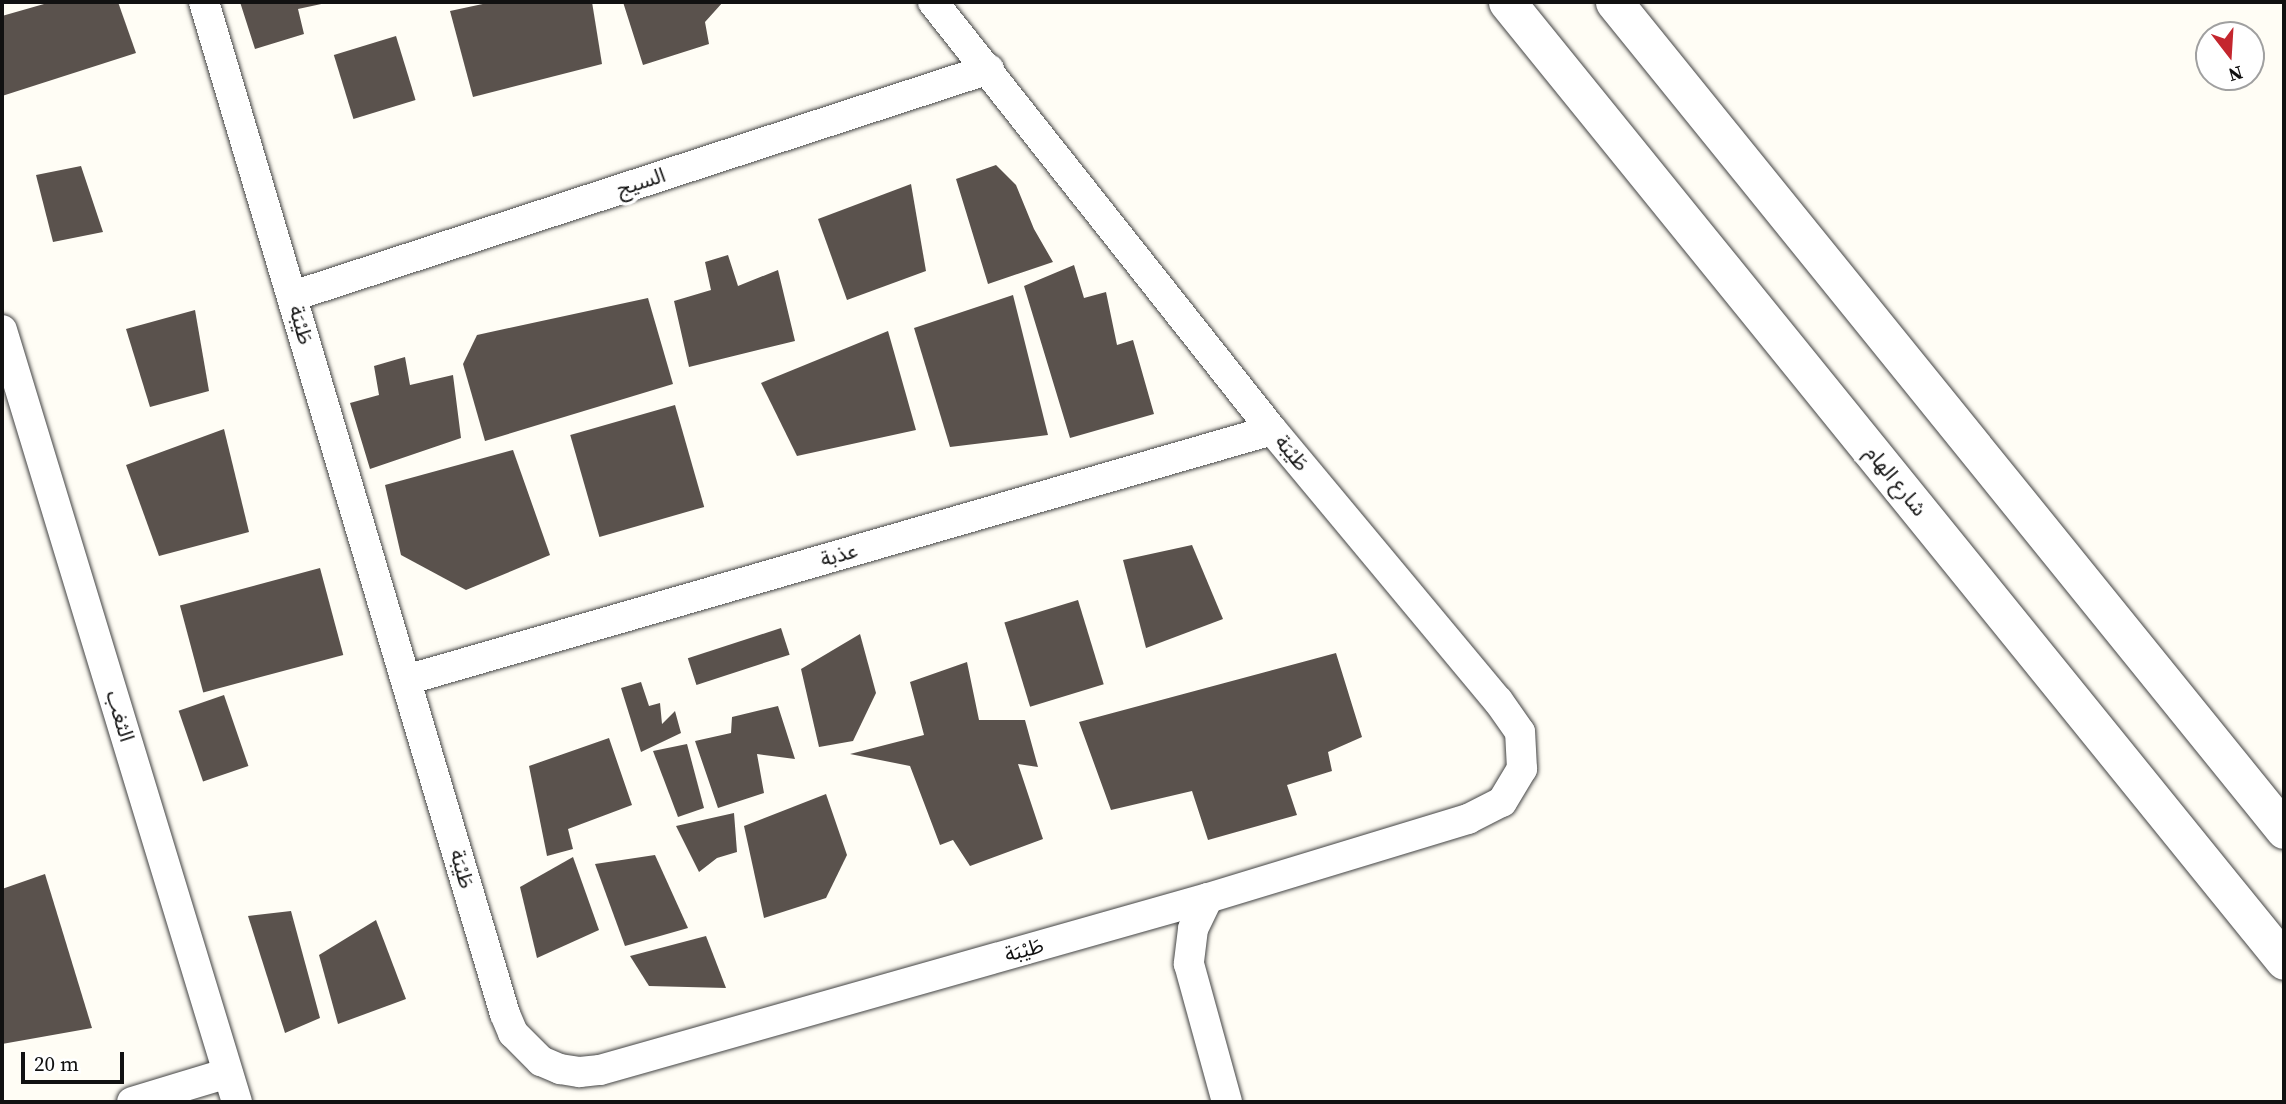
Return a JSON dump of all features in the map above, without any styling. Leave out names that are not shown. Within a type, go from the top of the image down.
[{"type":"street","name":"طَيْبَة","points":[[204,2],[505,1014],[513,1033],[525,1049],[541,1061],[560,1069],[580,1072],[600,1070],[1208,898],[1468,819],[1502,802],[1521,769],[1520,732],[1498,701],[1272,430],[989,69],[933,2]]},
{"type":"street","name":"شارع الهام","points":[[1507,2],[2284,961]]},
{"type":"street","points":[[1614,2],[2284,830]]},
{"type":"street","name":"السيج","points":[[293,296],[989,69]]},
{"type":"street","name":"الثغب","points":[[2,330],[237,1102]]},
{"type":"street","name":"عذبة","points":[[406,680],[1272,430]]},
{"type":"street","points":[[1208,898],[1193,929],[1189,964],[1227,1102]]},
{"type":"street","points":[[132,1102],[229,1073]]},
{"type":"building","points":[[51,2],[118,2],[136,53],[2,96],[2,16]]},
{"type":"building","points":[[240,2],[326,3],[298,9],[304,34],[255,49]]},
{"type":"building","points":[[492,2],[592,2],[602,64],[473,97],[450,11]]},
{"type":"building","points":[[623,2],[723,2],[705,22],[709,44],[643,65]]},
{"type":"building","points":[[396,36],[416,100],[353,119],[334,55]]},
{"type":"building","points":[[996,165],[1016,185],[1034,229],[1053,262],[988,284],[956,179]]},
{"type":"building","points":[[81,166],[103,232],[53,242],[36,175]]},
{"type":"building","points":[[911,184],[926,271],[847,300],[818,219]]},
{"type":"building","points":[[728,255],[738,286],[778,270],[795,341],[689,367],[674,301],[711,290],[705,262]]},
{"type":"building","points":[[1074,265],[1084,298],[1106,292],[1117,345],[1133,340],[1154,414],[1070,438],[1024,286]]},
{"type":"building","points":[[1013,295],[1048,435],[950,447],[914,328]]},
{"type":"building","points":[[648,298],[673,384],[485,441],[463,364],[477,335]]},
{"type":"building","points":[[195,310],[209,391],[150,407],[126,329]]},
{"type":"building","points":[[888,331],[916,430],[797,456],[761,383]]},
{"type":"building","points":[[405,357],[410,385],[453,375],[461,438],[370,469],[350,403],[379,395],[374,366]]},
{"type":"building","points":[[675,405],[704,507],[599,537],[570,435]]},
{"type":"building","points":[[224,429],[249,532],[159,556],[126,465]]},
{"type":"building","points":[[513,450],[550,555],[466,590],[401,555],[385,485]]},
{"type":"building","points":[[1192,545],[1223,619],[1146,648],[1123,560]]},
{"type":"building","points":[[320,568],[343,655],[203,692],[180,606]]},
{"type":"building","points":[[1078,600],[1104,684],[1030,707],[1004,623]]},
{"type":"building","points":[[781,628],[790,655],[696,685],[688,658]]},
{"type":"building","points":[[860,634],[876,693],[853,741],[819,747],[801,669]]},
{"type":"building","points":[[1336,653],[1362,737],[1328,752],[1332,771],[1287,785],[1297,815],[1208,840],[1192,791],[1111,810],[1079,722]]},
{"type":"building","points":[[967,662],[979,720],[1025,720],[1038,767],[1018,764],[1043,839],[970,866],[953,840],[940,845],[910,766],[850,754],[924,735],[910,682]]},
{"type":"building","points":[[641,682],[649,706],[660,703],[662,724],[675,711],[681,733],[641,752],[621,688]]},
{"type":"building","points":[[224,695],[248,766],[203,782],[179,711]]},
{"type":"building","points":[[778,706],[795,759],[757,754],[764,793],[718,808],[695,741],[731,733],[732,717]]},
{"type":"building","points":[[609,738],[632,805],[568,829],[573,849],[547,856],[529,766]]},
{"type":"building","points":[[687,744],[704,808],[678,817],[653,751]]},
{"type":"building","points":[[826,794],[847,855],[826,898],[764,918],[744,826]]},
{"type":"building","points":[[734,813],[737,852],[717,858],[699,872],[676,826]]},
{"type":"building","points":[[655,855],[688,928],[625,946],[595,864]]},
{"type":"building","points":[[573,857],[599,930],[537,958],[520,887]]},
{"type":"building","points":[[45,874],[92,1028],[2,1044],[2,889]]},
{"type":"building","points":[[291,911],[320,1018],[285,1033],[248,916]]},
{"type":"building","points":[[376,920],[406,999],[338,1024],[319,955]]},
{"type":"building","points":[[706,936],[726,988],[649,986],[630,956]]}]
